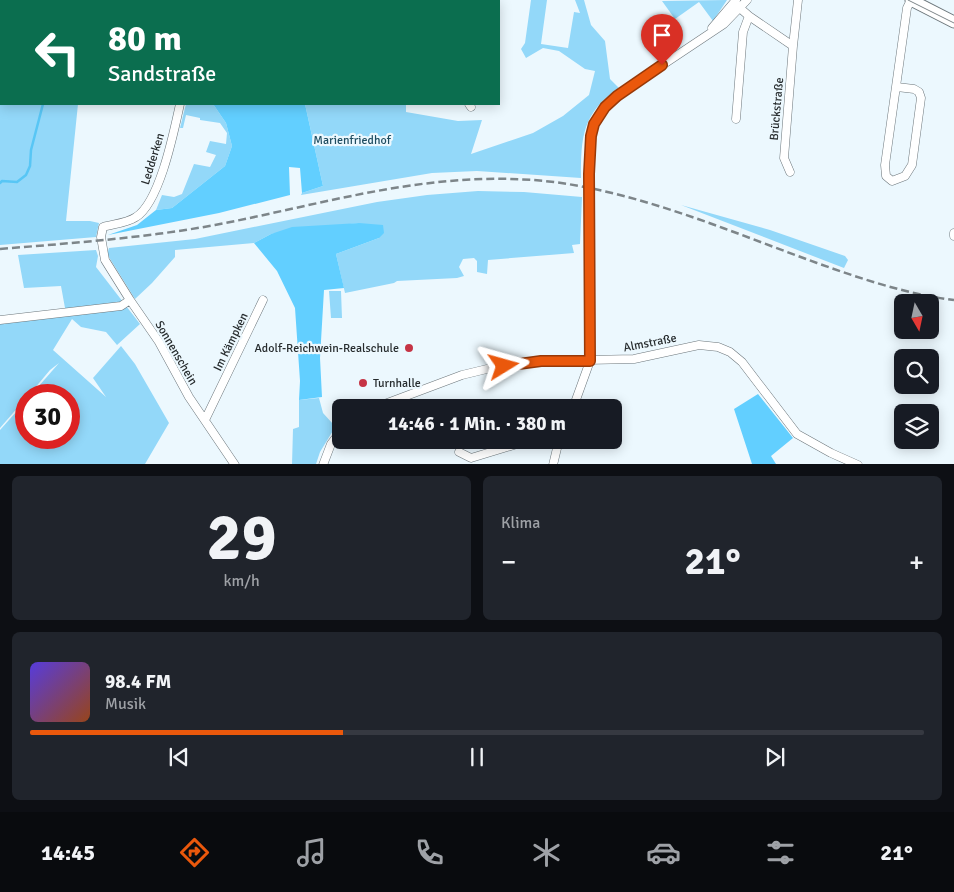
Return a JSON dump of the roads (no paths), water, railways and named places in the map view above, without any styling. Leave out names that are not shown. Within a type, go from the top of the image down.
[{"type":"main road","points":[[911,0],[954,22]]},
{"type":"street","points":[[575,399],[590,361],[589,174],[591,136],[594,124],[605,107],[617,96],[724,24],[741,9],[747,0]]},
{"type":"street","name":"Brückstraße","points":[[790,172],[784,158],[798,0]]},
{"type":"street","points":[[897,87],[914,88],[919,92],[921,98],[912,165],[905,176],[892,181],[886,176],[885,165],[907,8],[911,0]]},
{"type":"street","points":[[703,37],[735,1],[749,16],[793,46]]},
{"type":"street","points":[[736,118],[743,32],[749,16]]},
{"type":"street","name":"Ledderken","points":[[102,250],[101,236],[103,227],[130,221],[138,217],[146,208],[158,185],[180,105]]},
{"type":"street","name":"Sonnenschein","points":[[102,250],[105,260],[159,342],[189,397],[236,464]]},
{"type":"street","points":[[0,320],[121,306],[130,300]]},
{"type":"street","name":"Im Kämpken","points":[[205,420],[263,300]]},
{"type":"street","name":"Almstraße","points":[[397,399],[452,378],[491,368],[541,361],[634,359],[699,344],[718,347],[730,352],[742,362],[796,434],[858,464]]},
{"type":"street","points":[[323,464],[332,443]]},
{"type":"street","points":[[458,452],[471,458],[500,449]]},
{"type":"street","points":[[553,464],[557,449]]},
{"type":"waterway","points":[[0,183],[2,181],[17,182],[26,175],[30,166],[31,150],[43,105]]},
{"type":"tram line","points":[[908,0],[954,23]]},
{"type":"railway","points":[[0,249],[108,240],[188,230],[383,190],[467,180],[510,179],[554,182],[621,195],[687,215],[867,280],[901,290],[954,300]]},
{"type":"place","name":"Adolf-Reichwein-Realschule","points":[[409,348]]},
{"type":"place","name":"Turnhalle","points":[[363,383]]},
{"type":"park label","name":"Marienfriedhof","points":[[352,140]]}]
